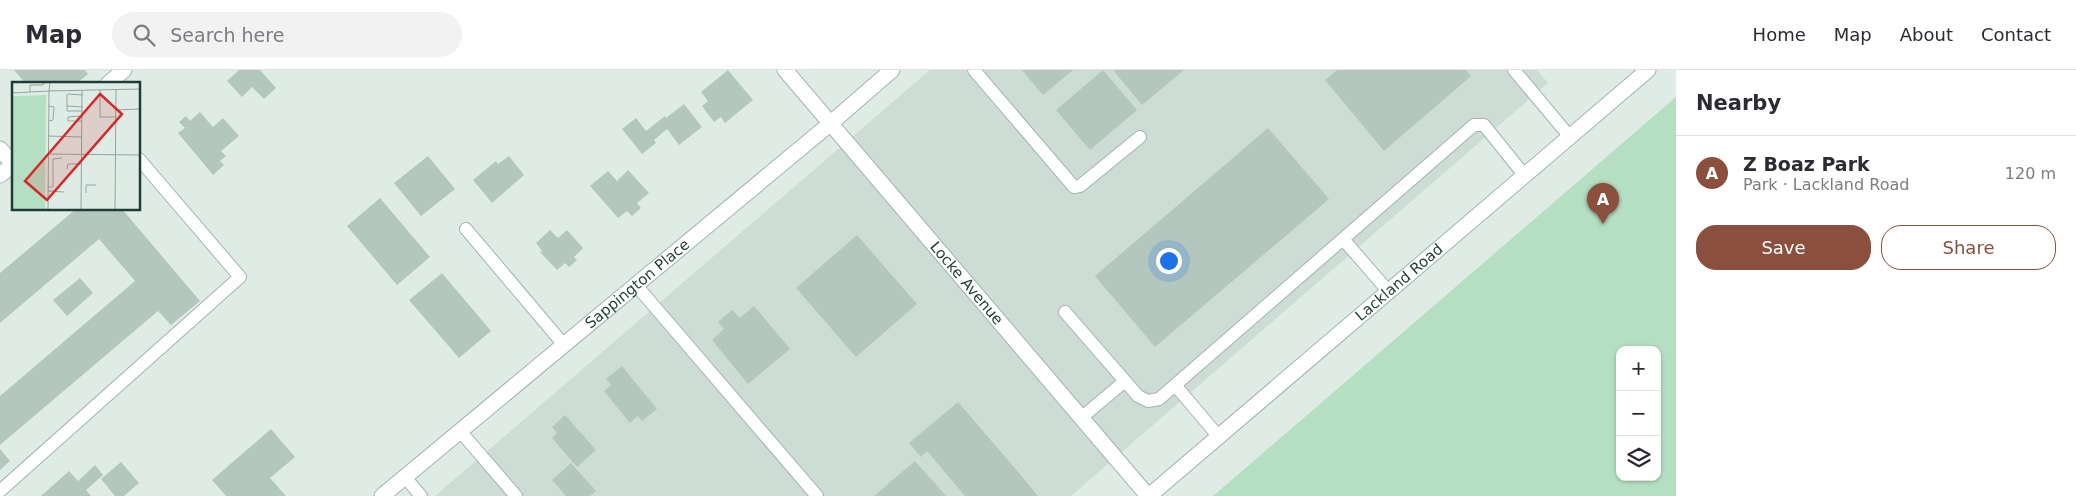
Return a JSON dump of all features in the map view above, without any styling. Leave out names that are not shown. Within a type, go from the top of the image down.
[{"type":"street","points":[[110,82],[124,70]]},
{"type":"street","name":"Locke Avenue","points":[[784,70],[1149,496]]},
{"type":"street","name":"Sappington Place","points":[[382,496],[831,124],[892,70]]},
{"type":"street","name":"Lackland Road","points":[[1149,496],[1648,70]]},
{"type":"street","points":[[0,150],[12,162]]},
{"type":"street","points":[[0,175],[12,166]]},
{"type":"lane","points":[[974,70],[1074,188],[1080,186],[1140,137]]},
{"type":"lane","points":[[1514,70],[1570,137]]},
{"type":"lane","points":[[1065,312],[1138,396],[1148,400],[1159,399],[1474,125],[1484,125],[1525,176]]},
{"type":"lane","points":[[0,491],[240,278],[140,160]]},
{"type":"lane","points":[[466,229],[564,345]]},
{"type":"lane","points":[[1343,239],[1389,292]]},
{"type":"lane","points":[[636,285],[817,496]]},
{"type":"lane","points":[[1081,418],[1125,381]]},
{"type":"lane","points":[[1175,386],[1219,437]]},
{"type":"lane","points":[[460,431],[516,496]]},
{"type":"lane","points":[[405,477],[421,496]]},
{"type":"shaded area","points":[[930,70],[1537,70],[1548,83],[1071,496],[435,496]]},
{"type":"green space","points":[[1676,97],[1676,496],[1213,496]]},
{"type":"building","points":[[14,70],[85,70],[88,74],[78,82],[24,82]]},
{"type":"building","points":[[239,70],[260,70],[276,88],[264,99],[252,87],[242,97],[227,81]]},
{"type":"building","points":[[728,70],[753,100],[725,123],[721,117],[714,122],[702,106],[708,101],[701,92]]},
{"type":"building","points":[[1022,70],[1073,70],[1043,95]]},
{"type":"building","points":[[1103,70],[1137,110],[1090,150],[1056,110]]},
{"type":"building","points":[[1113,70],[1184,70],[1142,105]]},
{"type":"building","points":[[1337,70],[1466,70],[1471,76],[1384,151],[1325,80]]},
{"type":"building","points":[[684,104],[702,127],[679,145],[667,129],[654,140],[656,143],[642,154],[622,129],[636,118],[646,131]]},
{"type":"building","points":[[200,112],[213,127],[223,118],[239,136],[221,151],[226,156],[220,161],[224,165],[213,175],[178,133],[185,128],[179,122],[186,116],[190,121]]},
{"type":"building","points":[[1268,128],[1329,199],[1155,347],[1095,276]]},
{"type":"building","points":[[428,156],[455,189],[421,216],[394,183]]},
{"type":"building","points":[[509,156],[524,175],[492,203],[473,180],[496,161],[498,164]]},
{"type":"building","points":[[628,170],[649,193],[637,203],[641,208],[632,216],[627,211],[618,218],[590,186],[608,171],[617,181]]},
{"type":"building","points":[[380,198],[430,257],[397,285],[347,226]]},
{"type":"building","points":[[75,210],[123,210],[200,301],[171,325],[158,311],[0,445],[0,396],[135,281],[99,239],[0,323],[0,273]]},
{"type":"building","points":[[550,230],[558,238],[567,230],[583,248],[574,257],[577,260],[569,267],[565,263],[557,270],[540,252],[542,251],[536,243]]},
{"type":"building","points":[[857,235],[917,304],[856,357],[796,288]]},
{"type":"building","points":[[442,273],[491,331],[459,358],[409,300]]},
{"type":"building","points":[[80,278],[93,293],[67,316],[53,300]]},
{"type":"building","points":[[754,306],[790,349],[748,384],[712,340],[724,329],[718,322],[732,310],[740,318]]},
{"type":"building","points":[[622,366],[657,409],[642,421],[638,416],[630,423],[604,391],[611,385],[606,379]]},
{"type":"building","points":[[958,402],[1038,496],[965,496],[927,451],[921,457],[909,443]]},
{"type":"building","points":[[565,415],[596,450],[577,467],[552,438],[557,433],[552,427]]},
{"type":"building","points":[[271,429],[295,457],[270,478],[286,496],[226,496],[212,480]]},
{"type":"building","points":[[0,449],[10,461],[0,470]]},
{"type":"building","points":[[915,461],[946,496],[874,496]]},
{"type":"building","points":[[121,462],[139,483],[124,496],[115,496],[101,479]]},
{"type":"building","points":[[571,463],[596,491],[590,496],[566,496],[552,480]]},
{"type":"building","points":[[95,465],[103,475],[86,490],[91,496],[41,496],[69,471],[78,481]]},
{"type":"place","name":"Z Boaz Park","points":[[1603,224]]}]
